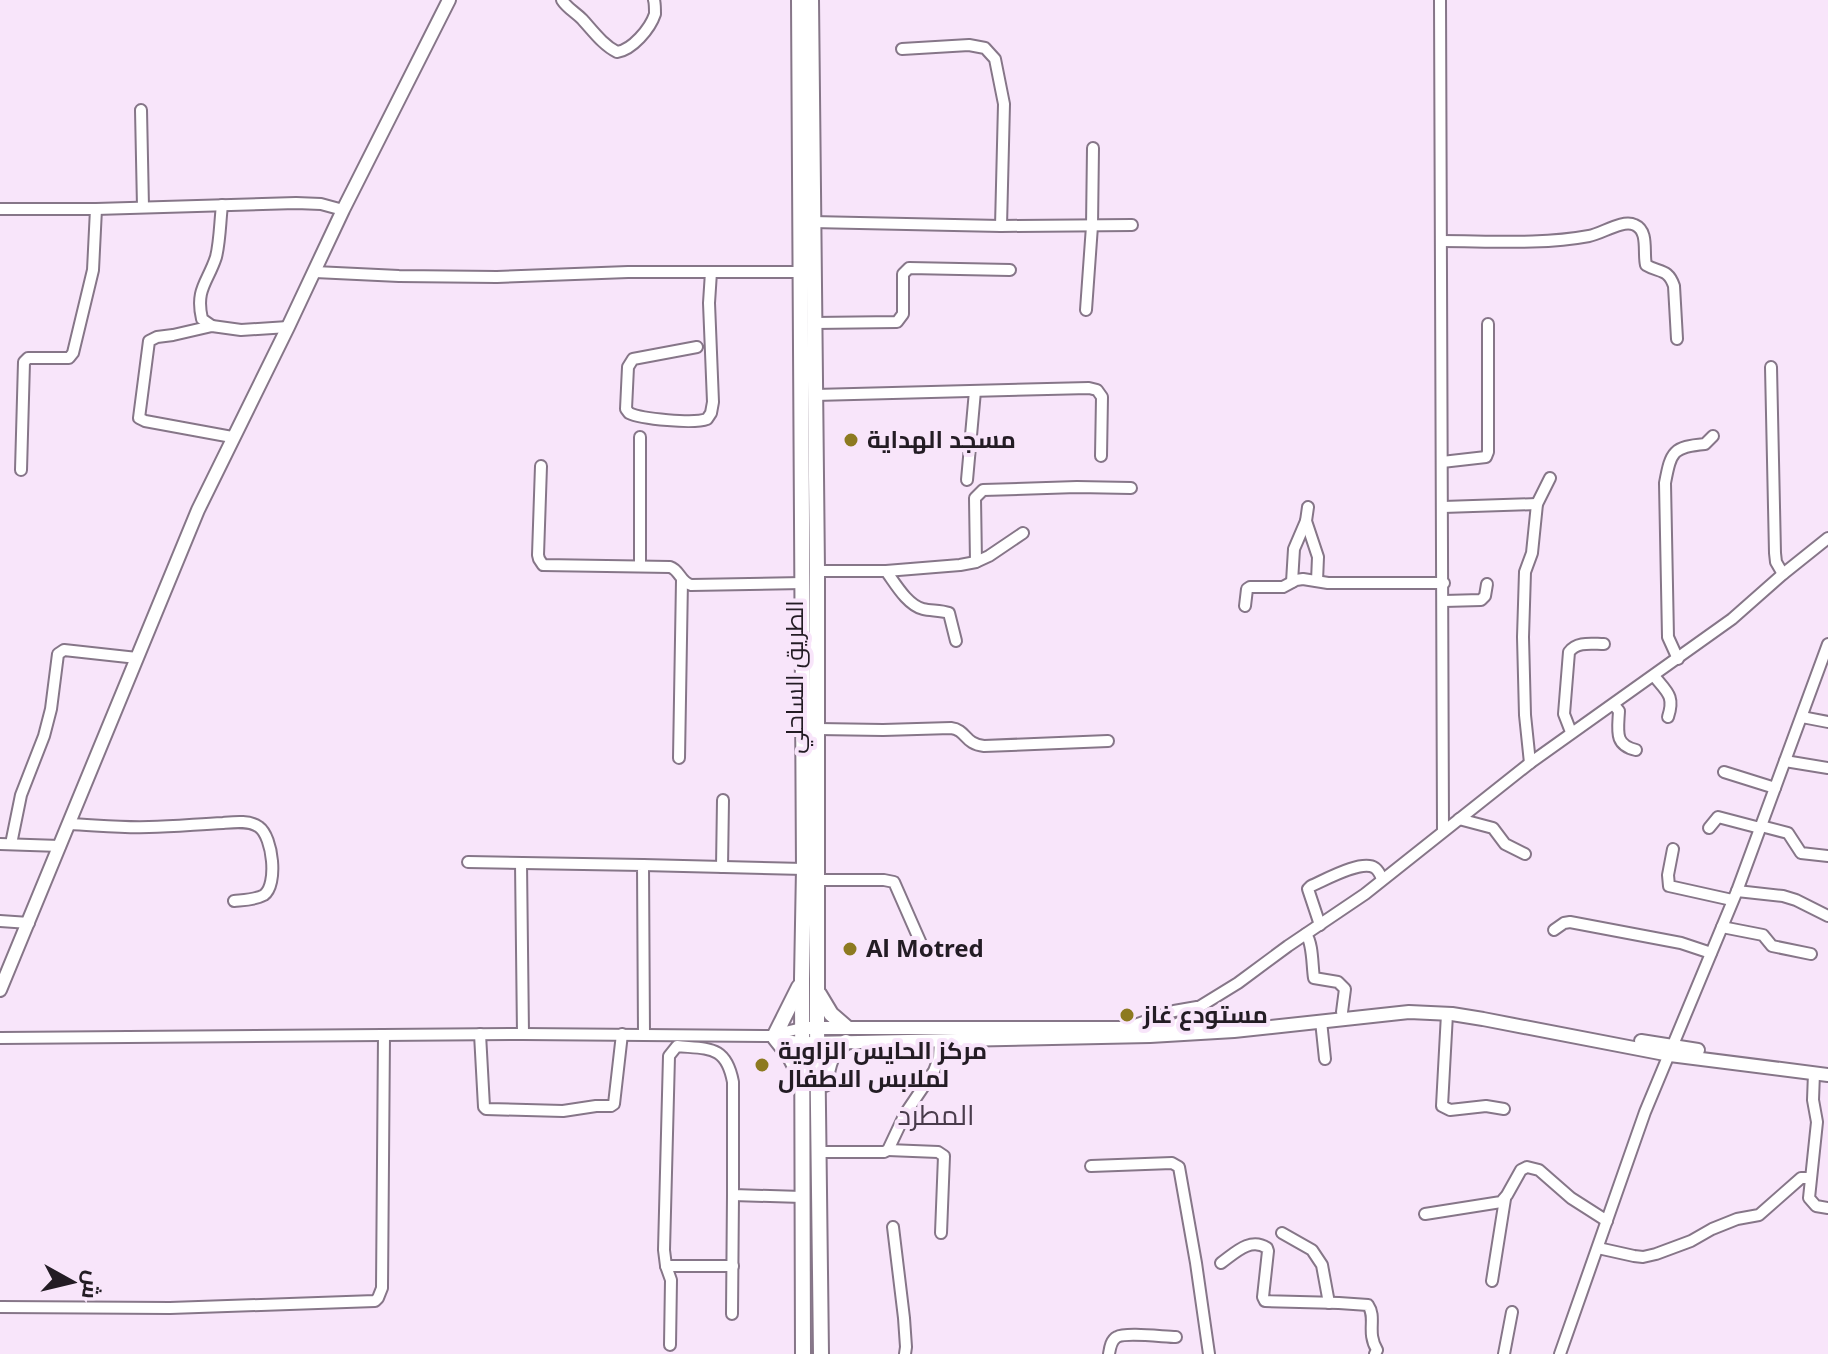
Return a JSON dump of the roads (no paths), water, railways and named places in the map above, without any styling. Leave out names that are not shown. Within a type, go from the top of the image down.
[{"type":"highway","name":"الطريق الساحلي","points":[[799,0],[802,979],[818,1098],[821,1354]]},
{"type":"highway","name":"الطريق الساحلي","points":[[803,1354],[802,1080],[817,991],[818,880],[811,0]]},
{"type":"highway","points":[[802,979],[774,1036],[802,1080]]},
{"type":"highway","points":[[817,991],[846,1035],[828,1064],[823,1091],[818,1098]]},
{"type":"main road","points":[[0,990],[198,510],[449,0]]},
{"type":"main road","points":[[846,1035],[940,1040],[1173,1030],[1408,1006],[1454,1008],[1672,1051],[1828,1075]]},
{"type":"main road","points":[[810,1035],[1128,1028],[1234,1031],[1409,1012],[1483,1016]]},
{"type":"main road","points":[[1672,1051],[1828,1067]]},
{"type":"street","points":[[562,0],[617,52],[626,51],[641,35],[655,14],[654,0]]},
{"type":"street","points":[[1440,0],[1443,830]]},
{"type":"street","points":[[902,49],[969,45],[985,48],[995,59],[1004,104],[1001,226]]},
{"type":"street","points":[[141,110],[143,207]]},
{"type":"street","points":[[1086,310],[1093,148]]},
{"type":"street","points":[[0,209],[296,203],[321,204],[343,210]]},
{"type":"street","points":[[212,326],[202,319],[200,304],[204,283],[215,259],[222,205]]},
{"type":"street","points":[[21,470],[24,360],[69,358],[73,353],[93,270],[96,209]]},
{"type":"street","points":[[812,222],[1132,225]]},
{"type":"street","points":[[1441,241],[1552,240],[1589,236],[1634,224],[1644,235],[1646,265],[1671,277],[1677,339]]},
{"type":"street","points":[[814,323],[897,322],[903,314],[903,274],[909,268],[1010,270]]},
{"type":"street","points":[[315,272],[497,277],[597,272],[800,272]]},
{"type":"street","points":[[697,347],[633,359],[628,367],[626,409],[629,413],[639,417],[693,421],[707,419],[711,413],[711,272]]},
{"type":"street","points":[[1442,462],[1486,457],[1488,324]]},
{"type":"street","points":[[232,437],[139,418],[149,341],[212,326],[241,330],[288,327]]},
{"type":"street","points":[[1771,367],[1775,553],[1783,574]]},
{"type":"street","points":[[815,395],[1089,388],[1097,390],[1102,397],[1101,456]]},
{"type":"street","points":[[967,480],[975,391]]},
{"type":"street","points":[[1678,659],[1668,637],[1665,483],[1674,452],[1684,446],[1705,444],[1713,436]]},
{"type":"street","points":[[640,437],[640,566]]},
{"type":"street","points":[[541,466],[538,555],[543,565],[670,567],[691,585],[803,583]]},
{"type":"street","points":[[1530,763],[1525,715],[1525,572],[1533,545],[1537,504],[1550,478]]},
{"type":"street","points":[[976,562],[975,498],[983,490],[1131,488]]},
{"type":"street","points":[[1443,507],[1537,504]]},
{"type":"street","points":[[1292,582],[1294,549],[1306,521],[1308,507]]},
{"type":"street","points":[[1306,521],[1318,557],[1317,581]]},
{"type":"street","points":[[817,571],[886,571],[960,565],[989,556],[1023,533]]},
{"type":"street","points":[[1173,1030],[1199,1007],[1365,894],[1571,732],[1614,705],[1732,619],[1828,538]]},
{"type":"street","points":[[886,571],[914,605],[949,613],[956,641]]},
{"type":"street","points":[[1245,606],[1245,593],[1250,587],[1283,587],[1303,579],[1328,583],[1444,583]]},
{"type":"street","points":[[679,758],[682,580]]},
{"type":"street","points":[[1444,601],[1481,600],[1487,584]]},
{"type":"street","points":[[1571,732],[1564,714],[1569,652],[1580,645],[1604,644]]},
{"type":"street","points":[[1560,1354],[1645,1112],[1722,927],[1828,644]]},
{"type":"street","points":[[60,846],[5,844],[44,736],[55,687],[58,654],[64,650],[137,658]]},
{"type":"street","points":[[1654,676],[1671,697],[1668,717]]},
{"type":"street","points":[[1614,705],[1619,711],[1619,739],[1625,748],[1636,750]]},
{"type":"street","points":[[1802,717],[1828,722]]},
{"type":"street","points":[[818,729],[951,728],[957,729],[972,744],[984,746],[1108,741]]},
{"type":"street","points":[[1785,761],[1828,768]]},
{"type":"street","points":[[1724,772],[1775,788]]},
{"type":"street","points":[[722,867],[723,800]]},
{"type":"street","points":[[1709,828],[1718,817],[1788,833],[1801,853],[1828,856]]},
{"type":"street","points":[[1459,819],[1493,828],[1505,844],[1525,854]]},
{"type":"street","points":[[69,824],[147,827],[233,822],[258,825],[270,845],[271,883],[266,894],[251,900],[234,901]]},
{"type":"street","points":[[1673,849],[1669,886],[1734,896],[1783,896],[1828,916]]},
{"type":"street","points":[[468,862],[804,869]]},
{"type":"street","points":[[521,863],[523,1034]]},
{"type":"street","points":[[643,865],[644,1034]]},
{"type":"street","points":[[1320,925],[1308,889],[1311,886],[1356,867],[1370,865],[1378,869],[1382,879]]},
{"type":"street","points":[[818,880],[894,882],[923,948]]},
{"type":"street","points":[[0,921],[29,923]]},
{"type":"street","points":[[1554,930],[1570,922],[1681,943],[1711,953]]},
{"type":"street","points":[[1722,927],[1763,935],[1772,946],[1811,954]]},
{"type":"street","points":[[1306,934],[1311,941],[1314,978],[1338,982],[1345,989],[1342,1012]]},
{"type":"street","points":[[1128,1028],[1174,1011],[1199,1007]]},
{"type":"street","points":[[1447,1014],[1443,1108],[1491,1106],[1504,1109]]},
{"type":"street","points":[[1321,1021],[1325,1059]]},
{"type":"street","points":[[480,1034],[484,1107],[554,1111],[614,1104],[622,1034]]},
{"type":"street","points":[[3,1035],[810,1035]]},
{"type":"street","points":[[0,1307],[170,1308],[375,1301],[382,1288],[384,1035]]},
{"type":"street","points":[[888,1150],[905,1114],[934,1071],[939,1058],[940,1040]]},
{"type":"street","points":[[670,1345],[671,1280],[664,1250],[669,1056],[677,1046],[708,1049],[722,1054],[730,1066],[734,1120],[732,1314]]},
{"type":"street","points":[[1814,1073],[1813,1100],[1817,1122],[1809,1198],[1812,1203],[1828,1208]]},
{"type":"street","points":[[819,1152],[938,1152],[944,1156],[941,1233]]},
{"type":"street","points":[[1091,1166],[1172,1163],[1179,1167],[1209,1354]]},
{"type":"street","points":[[1492,1281],[1505,1199],[1521,1170],[1539,1170],[1593,1214],[1607,1221]]},
{"type":"street","points":[[1598,1248],[1643,1257],[1656,1254],[1737,1219],[1759,1215],[1801,1178],[1810,1178]]},
{"type":"street","points":[[733,1195],[802,1197]]},
{"type":"street","points":[[1425,1214],[1494,1205],[1505,1199]]},
{"type":"street","points":[[893,1227],[905,1354]]},
{"type":"street","points":[[1282,1233],[1312,1250],[1322,1265],[1329,1303]]},
{"type":"street","points":[[1221,1263],[1241,1248],[1262,1244],[1268,1251],[1265,1301],[1370,1306],[1370,1334],[1377,1350],[1375,1354]]},
{"type":"street","points":[[666,1266],[733,1266]]},
{"type":"street","points":[[1504,1354],[1512,1312]]},
{"type":"street","points":[[1109,1354],[1118,1337],[1176,1337]]},
{"type":"place","name":"مسجد الهداية","points":[[851,440]]},
{"type":"place","name":"Al Motred","points":[[850,949]]},
{"type":"place","name":"مستودع غاز","points":[[1127,1015]]},
{"type":"place","name":"مركز الحايس الزاوية لملابس الاطفال","points":[[762,1065]]},
{"type":"district","name":"المطرد","points":[[936,1115]]}]
